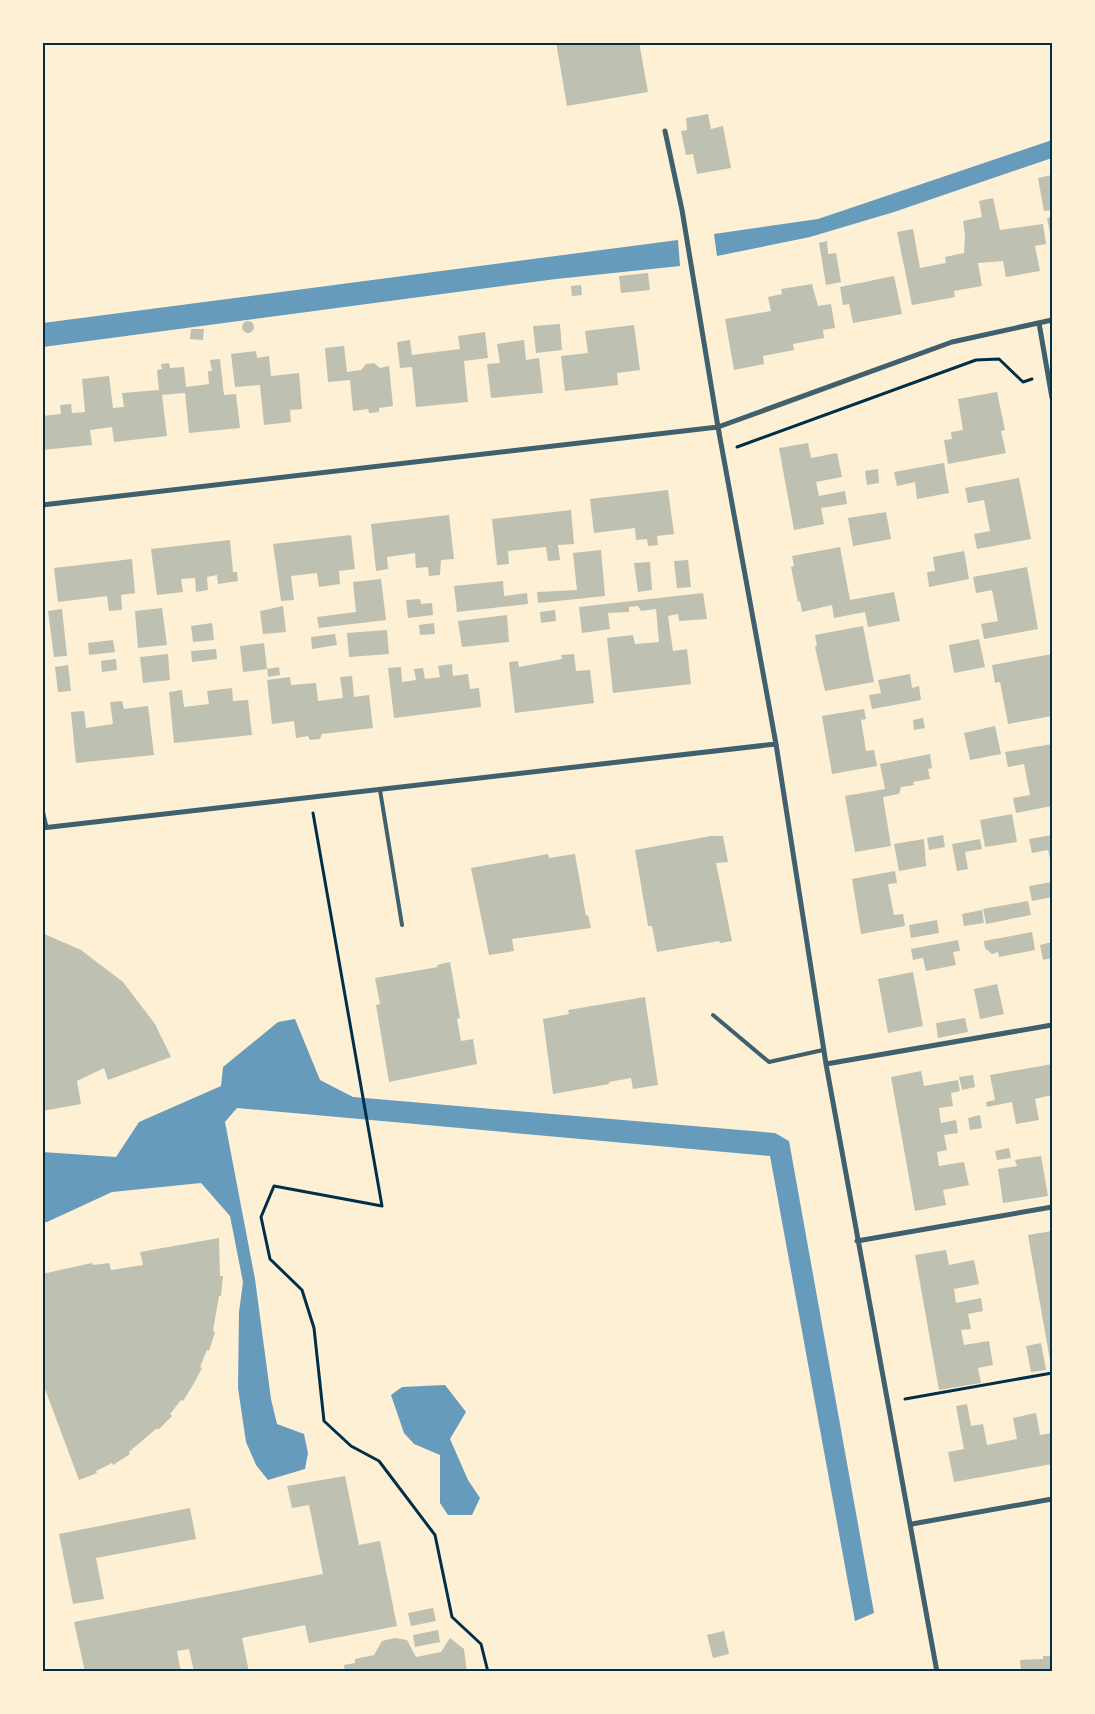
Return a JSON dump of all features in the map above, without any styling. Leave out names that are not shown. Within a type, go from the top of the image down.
[{"type":"street","points":[[665,131],[682,210],[718,427],[776,744],[826,1064],[857,1241],[912,1524],[938,1672]]},
{"type":"street","points":[[42,505],[718,427],[952,342],[1052,320]]},
{"type":"street","points":[[1039,323],[1052,398]]},
{"type":"street","points":[[42,810],[44,828],[776,744]]},
{"type":"street","points":[[826,1064],[1052,1025]]},
{"type":"street","points":[[857,1241],[1052,1207]]},
{"type":"street","points":[[912,1524],[1052,1499]]},
{"type":"lane","points":[[380,790],[402,925]]},
{"type":"lane","points":[[713,1015],[769,1062],[824,1050]]},
{"type":"path","points":[[723,452],[976,360],[999,359],[1023,382],[1048,374]]},
{"type":"path","points":[[310,797],[363,1086],[382,1206],[274,1186],[260,1217],[270,1259],[302,1290],[314,1328],[324,1421],[351,1446],[379,1461],[435,1535],[452,1617],[481,1644],[488,1672]]},
{"type":"path","points":[[887,1402],[1052,1373]]},
{"type":"water","points":[[1052,140],[1052,158],[894,212],[810,237],[717,256],[714,234],[818,219]]},
{"type":"water","points":[[678,240],[680,266],[556,279],[43,347],[43,323]]},
{"type":"water","points":[[295,1019],[320,1080],[353,1097],[775,1133],[789,1141],[874,1613],[855,1621],[770,1156],[237,1108],[225,1122],[255,1279],[271,1399],[277,1424],[304,1434],[308,1453],[305,1469],[268,1480],[256,1465],[246,1442],[238,1388],[239,1312],[243,1282],[230,1216],[201,1183],[112,1192],[47,1222],[43,1222],[42,1152],[116,1157],[139,1122],[221,1086],[223,1067],[278,1022]]},
{"type":"water","points":[[445,1385],[466,1412],[450,1439],[468,1480],[480,1498],[472,1515],[448,1515],[440,1503],[440,1455],[414,1444],[404,1433],[391,1395],[402,1387]]},
{"type":"building","points":[[556,42],[639,42],[648,92],[567,106]]},
{"type":"building","points":[[708,114],[711,129],[723,126],[731,168],[697,174],[693,154],[686,155],[681,131],[687,130],[686,118]]},
{"type":"building","points":[[1052,175],[1052,210],[1044,211],[1038,178]]},
{"type":"building","points":[[993,198],[1000,230],[1043,224],[1046,244],[1035,246],[1040,271],[1006,277],[1003,261],[978,263],[982,286],[954,291],[955,297],[912,305],[897,232],[913,229],[920,268],[946,263],[945,257],[964,253],[965,235],[963,221],[982,217],[979,201]]},
{"type":"building","points":[[1052,217],[1052,242],[1047,218]]},
{"type":"building","points":[[827,241],[828,254],[836,253],[841,282],[826,285],[819,243]]},
{"type":"building","points":[[648,273],[650,290],[621,293],[619,276]]},
{"type":"building","points":[[894,276],[902,314],[853,323],[849,304],[843,305],[840,287]]},
{"type":"building","points":[[812,284],[818,306],[831,304],[835,328],[823,330],[824,338],[793,344],[794,350],[763,356],[764,364],[734,370],[725,319],[771,311],[768,297],[782,294],[781,289]]},
{"type":"building","points":[[581,285],[582,295],[572,296],[571,286]]},
{"type":"building","points":[[246,321],[250,321],[254,327],[250,333],[246,333],[242,329],[242,325]]},
{"type":"building","points":[[560,324],[562,350],[536,353],[533,326]]},
{"type":"building","points":[[634,325],[640,370],[617,373],[618,385],[565,391],[561,356],[588,353],[585,331]]},
{"type":"building","points":[[191,329],[204,329],[203,340],[190,339]]},
{"type":"building","points":[[485,332],[488,358],[464,361],[468,402],[416,407],[412,367],[400,368],[397,342],[410,340],[412,355],[460,349],[458,336]]},
{"type":"building","points":[[524,340],[526,360],[539,358],[543,393],[491,398],[487,364],[500,363],[497,344]]},
{"type":"building","points":[[344,346],[347,372],[361,370],[366,364],[374,363],[380,368],[389,366],[393,406],[379,408],[379,412],[369,413],[368,409],[353,411],[350,380],[328,382],[325,348]]},
{"type":"building","points":[[256,351],[257,358],[269,356],[271,376],[299,373],[302,409],[290,410],[291,422],[264,425],[260,385],[235,387],[231,354]]},
{"type":"building","points":[[220,359],[224,395],[236,394],[240,428],[189,433],[185,393],[162,395],[167,436],[114,442],[112,427],[90,430],[92,445],[42,450],[42,416],[61,414],[60,405],[71,404],[72,413],[85,412],[82,379],[109,376],[113,408],[124,407],[122,393],[159,390],[157,370],[162,369],[161,364],[169,363],[170,368],[184,367],[186,387],[209,384],[208,371],[212,371],[210,360]]},
{"type":"building","points":[[997,392],[1005,430],[1001,431],[1006,453],[948,464],[944,440],[952,439],[951,432],[963,430],[958,399]]},
{"type":"building","points":[[808,443],[811,458],[837,453],[842,477],[816,482],[819,496],[845,491],[847,504],[821,508],[824,524],[794,530],[779,448]]},
{"type":"building","points":[[944,463],[949,493],[917,499],[915,482],[897,486],[894,472]]},
{"type":"building","points":[[878,469],[879,483],[867,485],[865,471]]},
{"type":"building","points":[[1019,478],[1031,539],[977,549],[974,534],[990,531],[984,500],[968,503],[965,488]]},
{"type":"building","points":[[668,490],[674,534],[657,536],[658,545],[648,546],[647,539],[636,540],[635,528],[594,533],[590,499]]},
{"type":"building","points":[[571,510],[574,544],[558,545],[560,560],[548,561],[546,547],[508,551],[509,564],[497,565],[492,519]]},
{"type":"building","points":[[886,512],[891,539],[853,546],[848,518]]},
{"type":"building","points":[[449,515],[454,559],[441,560],[440,575],[429,576],[428,567],[416,568],[415,553],[387,557],[388,569],[376,571],[371,524]]},
{"type":"building","points":[[351,535],[355,569],[339,571],[340,584],[319,587],[317,573],[291,576],[294,600],[281,601],[273,544]]},
{"type":"building","points":[[230,540],[233,572],[237,572],[238,581],[218,584],[217,575],[207,577],[208,590],[196,592],[195,578],[181,579],[183,592],[157,595],[151,549]]},
{"type":"building","points":[[840,547],[850,600],[894,592],[900,621],[868,627],[865,612],[834,618],[832,605],[802,612],[800,601],[798,602],[791,567],[794,566],[792,556]]},
{"type":"building","points":[[601,550],[605,596],[538,603],[537,592],[577,590],[573,553]]},
{"type":"building","points":[[964,551],[969,579],[929,587],[927,572],[935,571],[933,557]]},
{"type":"building","points":[[132,559],[135,593],[121,595],[122,610],[109,611],[107,596],[58,602],[54,568]]},
{"type":"building","points":[[688,560],[691,587],[677,588],[674,561]]},
{"type":"building","points":[[650,562],[652,590],[638,592],[634,563]]},
{"type":"building","points":[[1027,567],[1038,629],[984,639],[981,624],[998,621],[992,590],[976,593],[973,577]]},
{"type":"building","points":[[381,579],[386,620],[319,628],[317,617],[356,612],[353,582]]},
{"type":"building","points":[[503,581],[504,596],[527,593],[528,604],[457,612],[454,586]]},
{"type":"building","points":[[703,593],[707,619],[679,621],[678,614],[668,616],[673,651],[687,649],[691,684],[613,693],[607,638],[633,635],[635,644],[659,642],[656,609],[641,611],[638,606],[629,607],[629,612],[608,613],[610,629],[582,633],[579,607]]},
{"type":"building","points":[[420,599],[421,604],[432,603],[433,615],[408,618],[406,600]]},
{"type":"building","points":[[283,606],[286,632],[263,634],[260,611]]},
{"type":"building","points":[[162,608],[167,645],[138,648],[135,611]]},
{"type":"building","points":[[62,609],[67,656],[54,657],[48,611]]},
{"type":"building","points":[[555,610],[556,621],[541,623],[540,612]]},
{"type":"building","points":[[507,615],[509,642],[462,647],[458,621]]},
{"type":"building","points":[[212,623],[214,640],[193,642],[191,626]]},
{"type":"building","points":[[434,623],[435,634],[420,635],[419,625]]},
{"type":"building","points":[[863,626],[874,682],[825,691],[815,647],[817,646],[815,635]]},
{"type":"building","points":[[387,630],[389,654],[349,657],[347,633]]},
{"type":"building","points":[[335,634],[337,645],[312,649],[311,637]]},
{"type":"building","points":[[979,639],[985,667],[954,673],[949,645]]},
{"type":"building","points":[[113,640],[115,652],[89,655],[88,643]]},
{"type":"building","points":[[264,643],[267,669],[243,672],[240,646]]},
{"type":"building","points":[[216,649],[217,659],[192,662],[191,651]]},
{"type":"building","points":[[168,654],[170,680],[143,683],[140,657]]},
{"type":"building","points":[[574,654],[576,671],[590,670],[594,703],[515,713],[509,662],[518,661],[519,667],[562,659],[561,655]]},
{"type":"building","points":[[1052,654],[1052,716],[1008,724],[1000,682],[995,683],[992,665]]},
{"type":"building","points":[[116,659],[117,670],[102,672],[101,661]]},
{"type":"building","points":[[452,664],[453,676],[468,674],[470,689],[479,688],[481,707],[394,718],[388,668],[401,667],[402,682],[416,680],[414,669],[423,668],[425,679],[440,677],[438,666]]},
{"type":"building","points":[[68,665],[71,691],[58,692],[55,667]]},
{"type":"building","points":[[279,667],[280,675],[268,677],[267,669]]},
{"type":"building","points":[[910,674],[912,688],[919,686],[921,700],[872,709],[869,695],[881,693],[878,680]]},
{"type":"building","points":[[352,676],[354,697],[369,695],[373,728],[322,734],[320,739],[310,740],[308,736],[296,738],[294,721],[272,724],[267,680],[290,677],[291,685],[316,683],[318,701],[343,698],[340,677]]},
{"type":"building","points":[[232,688],[233,701],[248,700],[252,735],[174,743],[169,692],[182,690],[184,707],[209,704],[207,691]]},
{"type":"building","points":[[122,701],[124,709],[148,706],[154,755],[76,763],[71,712],[84,711],[86,728],[113,724],[110,702]]},
{"type":"building","points":[[864,709],[866,719],[861,720],[866,751],[874,750],[877,766],[832,774],[822,716]]},
{"type":"building","points":[[923,718],[925,728],[914,730],[913,720]]},
{"type":"building","points":[[995,726],[1001,754],[970,760],[964,733]]},
{"type":"building","points":[[1052,744],[1052,806],[1016,813],[1013,798],[1030,795],[1024,764],[1008,767],[1005,752]]},
{"type":"building","points":[[930,754],[932,768],[928,769],[930,779],[913,782],[914,785],[901,787],[899,794],[883,797],[891,846],[855,852],[845,796],[885,789],[880,764]]},
{"type":"building","points":[[1012,814],[1017,842],[985,847],[980,820]]},
{"type":"building","points":[[943,835],[945,847],[929,850],[927,838]]},
{"type":"building","points":[[1052,835],[1052,867],[1048,850],[1032,853],[1029,839]]},
{"type":"building","points":[[711,836],[723,836],[728,862],[716,863],[732,941],[720,943],[719,941],[657,952],[652,926],[648,926],[635,850]]},
{"type":"building","points":[[924,839],[926,866],[899,871],[894,844]]},
{"type":"building","points":[[980,839],[982,849],[965,852],[968,869],[957,871],[952,844]]},
{"type":"building","points":[[548,854],[549,858],[575,854],[586,916],[588,915],[591,928],[512,939],[514,951],[489,955],[471,868]]},
{"type":"building","points":[[895,871],[897,883],[888,884],[894,915],[903,914],[905,926],[861,934],[852,879]]},
{"type":"building","points":[[1052,882],[1052,897],[1032,901],[1029,886]]},
{"type":"building","points":[[1028,901],[1031,915],[986,924],[983,909]]},
{"type":"building","points":[[982,910],[984,923],[964,926],[962,914]]},
{"type":"building","points":[[937,920],[939,933],[911,938],[909,925]]},
{"type":"building","points":[[1032,932],[1035,950],[999,957],[998,952],[992,954],[985,948],[984,941]]},
{"type":"building","points":[[42,933],[81,950],[123,982],[155,1024],[171,1057],[108,1080],[104,1068],[77,1081],[81,1104],[42,1111]]},
{"type":"building","points":[[958,940],[960,951],[953,952],[956,965],[926,971],[923,958],[913,960],[911,949]]},
{"type":"building","points":[[1052,942],[1052,958],[1043,960],[1040,945]]},
{"type":"building","points":[[450,962],[460,1018],[457,1019],[461,1041],[473,1039],[477,1064],[389,1082],[376,1005],[380,1004],[375,978],[438,967],[437,965]]},
{"type":"building","points":[[913,972],[923,1026],[888,1033],[878,979]]},
{"type":"building","points":[[997,984],[1004,1014],[980,1019],[974,989]]},
{"type":"building","points":[[645,997],[658,1085],[633,1089],[631,1078],[553,1094],[543,1019],[569,1014],[568,1010]]},
{"type":"building","points":[[965,1018],[968,1032],[938,1038],[936,1023]]},
{"type":"building","points":[[1052,1064],[1052,1095],[1035,1099],[1039,1120],[1016,1124],[1012,1102],[987,1107],[986,1102],[995,1100],[990,1075]]},
{"type":"building","points":[[921,1071],[924,1086],[958,1080],[960,1091],[951,1093],[953,1106],[939,1108],[941,1123],[956,1120],[958,1133],[944,1135],[947,1150],[937,1152],[939,1166],[964,1162],[969,1185],[943,1190],[946,1205],[915,1211],[891,1077]]},
{"type":"building","points":[[973,1075],[975,1087],[962,1090],[959,1077]]},
{"type":"building","points":[[980,1115],[982,1128],[970,1130],[968,1118]]},
{"type":"building","points":[[1009,1148],[1011,1158],[997,1160],[995,1151]]},
{"type":"building","points":[[1041,1156],[1048,1196],[1003,1203],[998,1169],[1017,1166],[1015,1160]]},
{"type":"building","points":[[1052,1231],[1052,1366],[1051,1366],[1028,1235]]},
{"type":"building","points":[[219,1238],[220,1276],[223,1276],[221,1296],[219,1296],[213,1331],[215,1332],[209,1351],[207,1350],[200,1367],[202,1368],[193,1385],[183,1401],[181,1400],[170,1414],[172,1416],[158,1430],[157,1428],[129,1452],[130,1454],[113,1465],[112,1463],[96,1471],[97,1473],[79,1480],[42,1381],[42,1274],[92,1263],[93,1265],[109,1263],[111,1270],[143,1265],[140,1252]]},
{"type":"building","points":[[946,1250],[949,1265],[974,1260],[979,1284],[954,1289],[956,1303],[981,1298],[983,1311],[968,1314],[971,1329],[961,1330],[964,1345],[989,1341],[993,1365],[978,1368],[981,1383],[939,1390],[915,1255]]},
{"type":"building","points":[[1041,1343],[1046,1370],[1031,1372],[1026,1346]]},
{"type":"building","points":[[967,1404],[971,1426],[983,1424],[987,1445],[1017,1439],[1013,1418],[1036,1413],[1040,1435],[1052,1433],[1052,1464],[954,1482],[948,1452],[964,1449],[956,1406]]},
{"type":"building","points":[[345,1476],[359,1545],[380,1541],[397,1626],[309,1643],[305,1625],[242,1638],[249,1672],[194,1672],[189,1649],[177,1651],[181,1672],[85,1672],[74,1622],[323,1574],[309,1505],[292,1508],[287,1486]]},
{"type":"building","points":[[190,1508],[196,1539],[96,1558],[104,1599],[73,1604],[59,1534]]},
{"type":"building","points":[[433,1608],[436,1621],[411,1626],[408,1613]]},
{"type":"building","points":[[438,1630],[440,1642],[415,1647],[413,1635]]},
{"type":"building","points":[[724,1631],[729,1654],[713,1658],[707,1635]]},
{"type":"building","points":[[395,1638],[407,1640],[416,1657],[441,1652],[450,1638],[464,1649],[467,1672],[345,1672],[344,1665],[355,1663],[355,1659],[374,1655],[382,1641]]},
{"type":"building","points":[[1043,1656],[1052,1656],[1052,1672],[1021,1672],[1020,1660],[1043,1659]]}]
